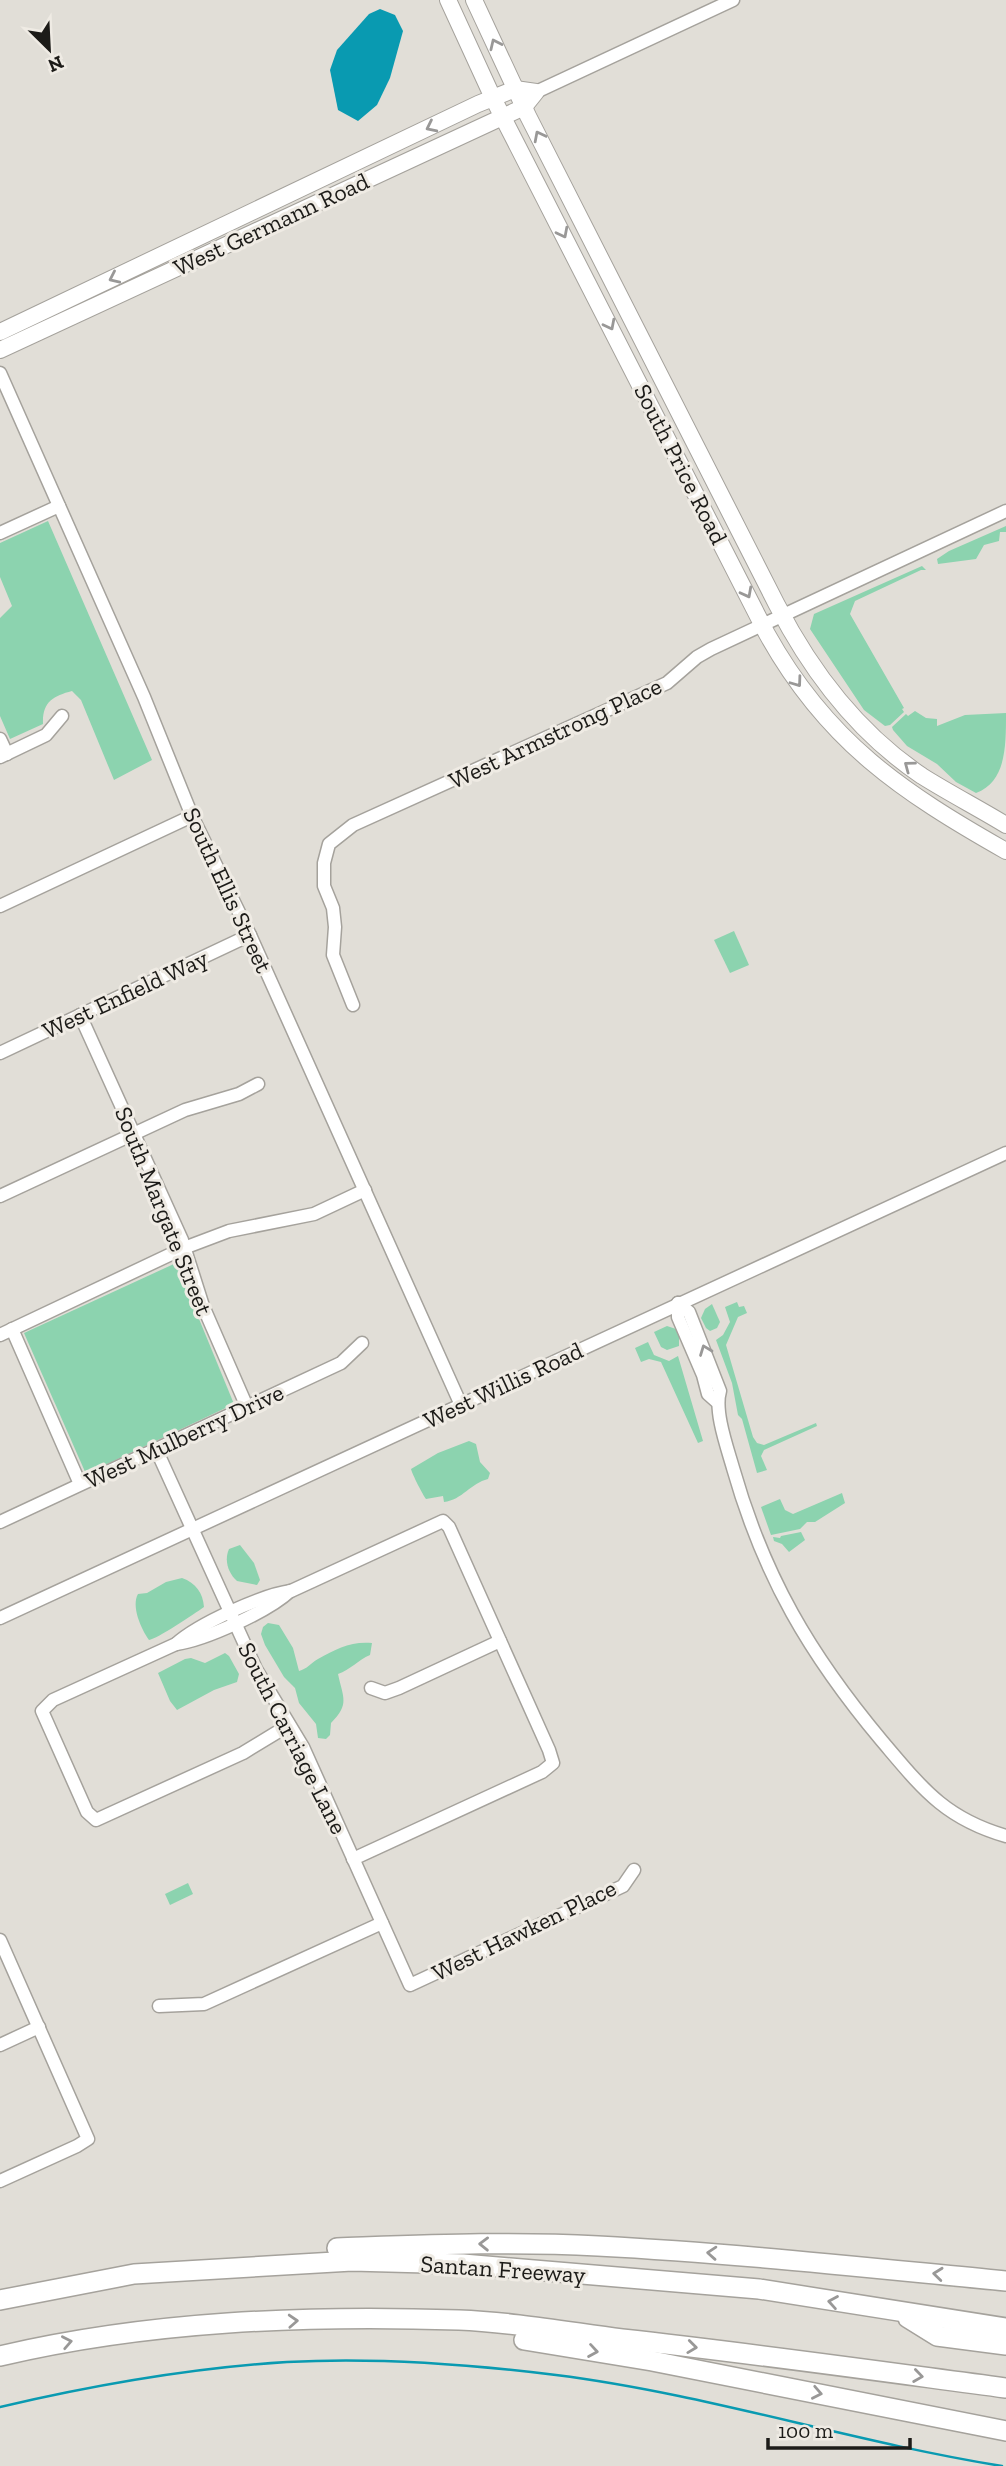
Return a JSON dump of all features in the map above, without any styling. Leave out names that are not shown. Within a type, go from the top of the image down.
[{"type":"highway","points":[[134,2274],[332,2249],[465,2244],[595,2246],[773,2257],[1006,2281]]},
{"type":"highway","name":"Santan Freeway","points":[[0,2300],[134,2274],[352,2261],[463,2264],[759,2289],[1006,2328]]},
{"type":"highway","points":[[900,2313],[937,2336],[1006,2346]]},
{"type":"highway","points":[[0,2356],[95,2337],[204,2325],[331,2319],[461,2320],[1006,2386]]},
{"type":"highway","points":[[331,2319],[485,2334],[570,2347],[680,2366],[1006,2431]]},
{"type":"main road","name":"South Price Road","points":[[448,0],[493,98],[792,676],[815,706],[869,762],[923,802],[1006,851]]},
{"type":"main road","name":"South Price Road","points":[[474,0],[524,107],[782,615],[811,664],[857,722],[886,748],[920,774],[1006,825]]},
{"type":"main road","name":"West Germann Road","points":[[0,332],[515,89]]},
{"type":"main road","points":[[515,89],[536,92]]},
{"type":"main road","name":"West Germann Road","points":[[0,351],[524,107],[536,92]]},
{"type":"main road","points":[[896,783],[930,794],[976,820],[989,814]]},
{"type":"main road","points":[[981,837],[990,831],[1006,836]]},
{"type":"street","name":"West Germann Road","points":[[536,92],[733,0]]},
{"type":"street","name":"South Ellis Street","points":[[0,373],[144,697],[192,816],[250,935],[461,1405]]},
{"type":"street","points":[[0,533],[59,506]]},
{"type":"street","name":"West Armstrong Place","points":[[353,1005],[333,955],[335,927],[324,886],[324,863],[329,844],[353,825],[667,683],[697,657],[1006,511]]},
{"type":"street","points":[[0,739],[3,755],[46,735],[62,716]]},
{"type":"street","points":[[0,906],[192,816]]},
{"type":"street","name":"West Enfield Way","points":[[0,1053],[250,935]]},
{"type":"street","name":"South Margate Street","points":[[80,1015],[135,1133],[184,1248],[203,1306],[247,1407]]},
{"type":"street","points":[[0,1196],[185,1110],[239,1094],[258,1084]]},
{"type":"street","name":"West Willis Road","points":[[0,1618],[1006,1153]]},
{"type":"street","points":[[80,1484],[6,1332],[184,1248],[229,1231],[314,1214],[365,1191]]},
{"type":"street","points":[[678,1303],[678,1319],[703,1375],[708,1395],[717,1402],[729,1455],[765,1562],[808,1643],[853,1706],[937,1802],[979,1827],[1006,1836]]},
{"type":"street","name":"West Mulberry Drive","points":[[0,1522],[341,1363],[362,1343]]},
{"type":"street","name":"South Carriage Lane","points":[[156,1449],[256,1669],[303,1747],[410,1985]]},
{"type":"street","points":[[289,1725],[243,1753],[96,1820],[87,1812],[41,1711],[53,1700],[176,1644],[193,1642],[233,1618],[276,1604],[291,1591],[443,1521],[449,1527],[553,1763],[542,1772],[353,1859]]},
{"type":"street","points":[[371,1688],[385,1693],[399,1688],[500,1641]]},
{"type":"street","name":"West Hawken Place","points":[[410,1985],[623,1886],[634,1870]]},
{"type":"street","points":[[159,2006],[204,2004],[382,1923]]},
{"type":"street","points":[[0,1940],[88,2139],[0,2181]]},
{"type":"street","points":[[0,2045],[39,2027]]},
{"type":"green space","points":[[48,521],[152,760],[114,780],[81,700],[72,691],[50,701],[44,710],[43,724],[10,739],[0,716],[0,618],[12,606],[0,577],[0,543]]},
{"type":"green space","points":[[1006,526],[1006,532],[1000,532],[999,541],[984,545],[976,559],[938,564],[937,559],[949,551]]},
{"type":"green space","points":[[922,566],[926,570],[855,601],[850,614],[904,708],[904,712],[890,725],[885,726],[864,710],[810,629],[814,614]]},
{"type":"green space","points":[[915,711],[926,718],[937,719],[937,726],[965,715],[1006,713],[1002,762],[993,781],[976,793],[956,782],[937,764],[907,746],[892,727],[906,714],[908,716]]},
{"type":"green space","points":[[734,931],[749,965],[730,973],[714,940]]},
{"type":"green space","points":[[176,1263],[234,1404],[86,1474],[24,1333]]},
{"type":"green space","points":[[737,1302],[739,1307],[744,1306],[747,1313],[738,1317],[726,1345],[753,1437],[757,1443],[764,1445],[816,1423],[817,1426],[764,1450],[761,1456],[767,1470],[757,1473],[742,1419],[738,1415],[732,1383],[716,1340],[723,1335],[730,1322],[725,1307]]},
{"type":"green space","points":[[712,1304],[720,1322],[717,1328],[710,1331],[701,1318],[705,1309]]},
{"type":"green space","points":[[667,1326],[676,1329],[679,1346],[667,1350],[661,1347],[654,1332]]},
{"type":"green space","points":[[648,1342],[654,1355],[669,1361],[678,1356],[703,1441],[698,1443],[661,1362],[649,1359],[641,1362],[635,1348]]},
{"type":"green space","points":[[469,1441],[476,1444],[480,1462],[490,1473],[488,1479],[450,1501],[444,1502],[443,1496],[426,1499],[411,1469],[438,1453]]},
{"type":"green space","points":[[842,1493],[845,1503],[815,1522],[807,1522],[800,1529],[771,1535],[761,1507],[780,1499],[785,1510],[793,1514]]},
{"type":"green space","points":[[801,1532],[805,1540],[789,1552],[782,1544],[774,1541],[773,1537],[780,1538]]},
{"type":"green space","points":[[240,1545],[254,1563],[260,1580],[257,1585],[237,1581],[229,1570],[229,1549]]},
{"type":"green space","points":[[182,1578],[198,1589],[204,1607],[149,1640],[136,1611],[138,1594],[147,1593],[166,1582]]},
{"type":"green space","points":[[268,1623],[279,1625],[293,1648],[299,1671],[344,1646],[372,1643],[370,1655],[338,1674],[344,1700],[341,1711],[331,1723],[330,1735],[326,1739],[318,1738],[316,1724],[299,1703],[295,1688],[284,1677],[265,1645],[261,1634]]},
{"type":"green space","points":[[225,1653],[239,1674],[237,1682],[214,1690],[177,1710],[170,1701],[158,1673],[185,1659],[191,1658],[205,1663]]},
{"type":"green space","points":[[188,1883],[193,1894],[170,1905],[165,1894]]},
{"type":"water","points":[[380,9],[395,15],[403,31],[390,78],[377,105],[358,121],[338,110],[330,70],[337,50],[369,14]]},
{"type":"waterway","points":[[0,2407],[107,2385],[214,2368],[354,2360],[422,2362],[523,2371],[612,2383],[1002,2466]]}]
